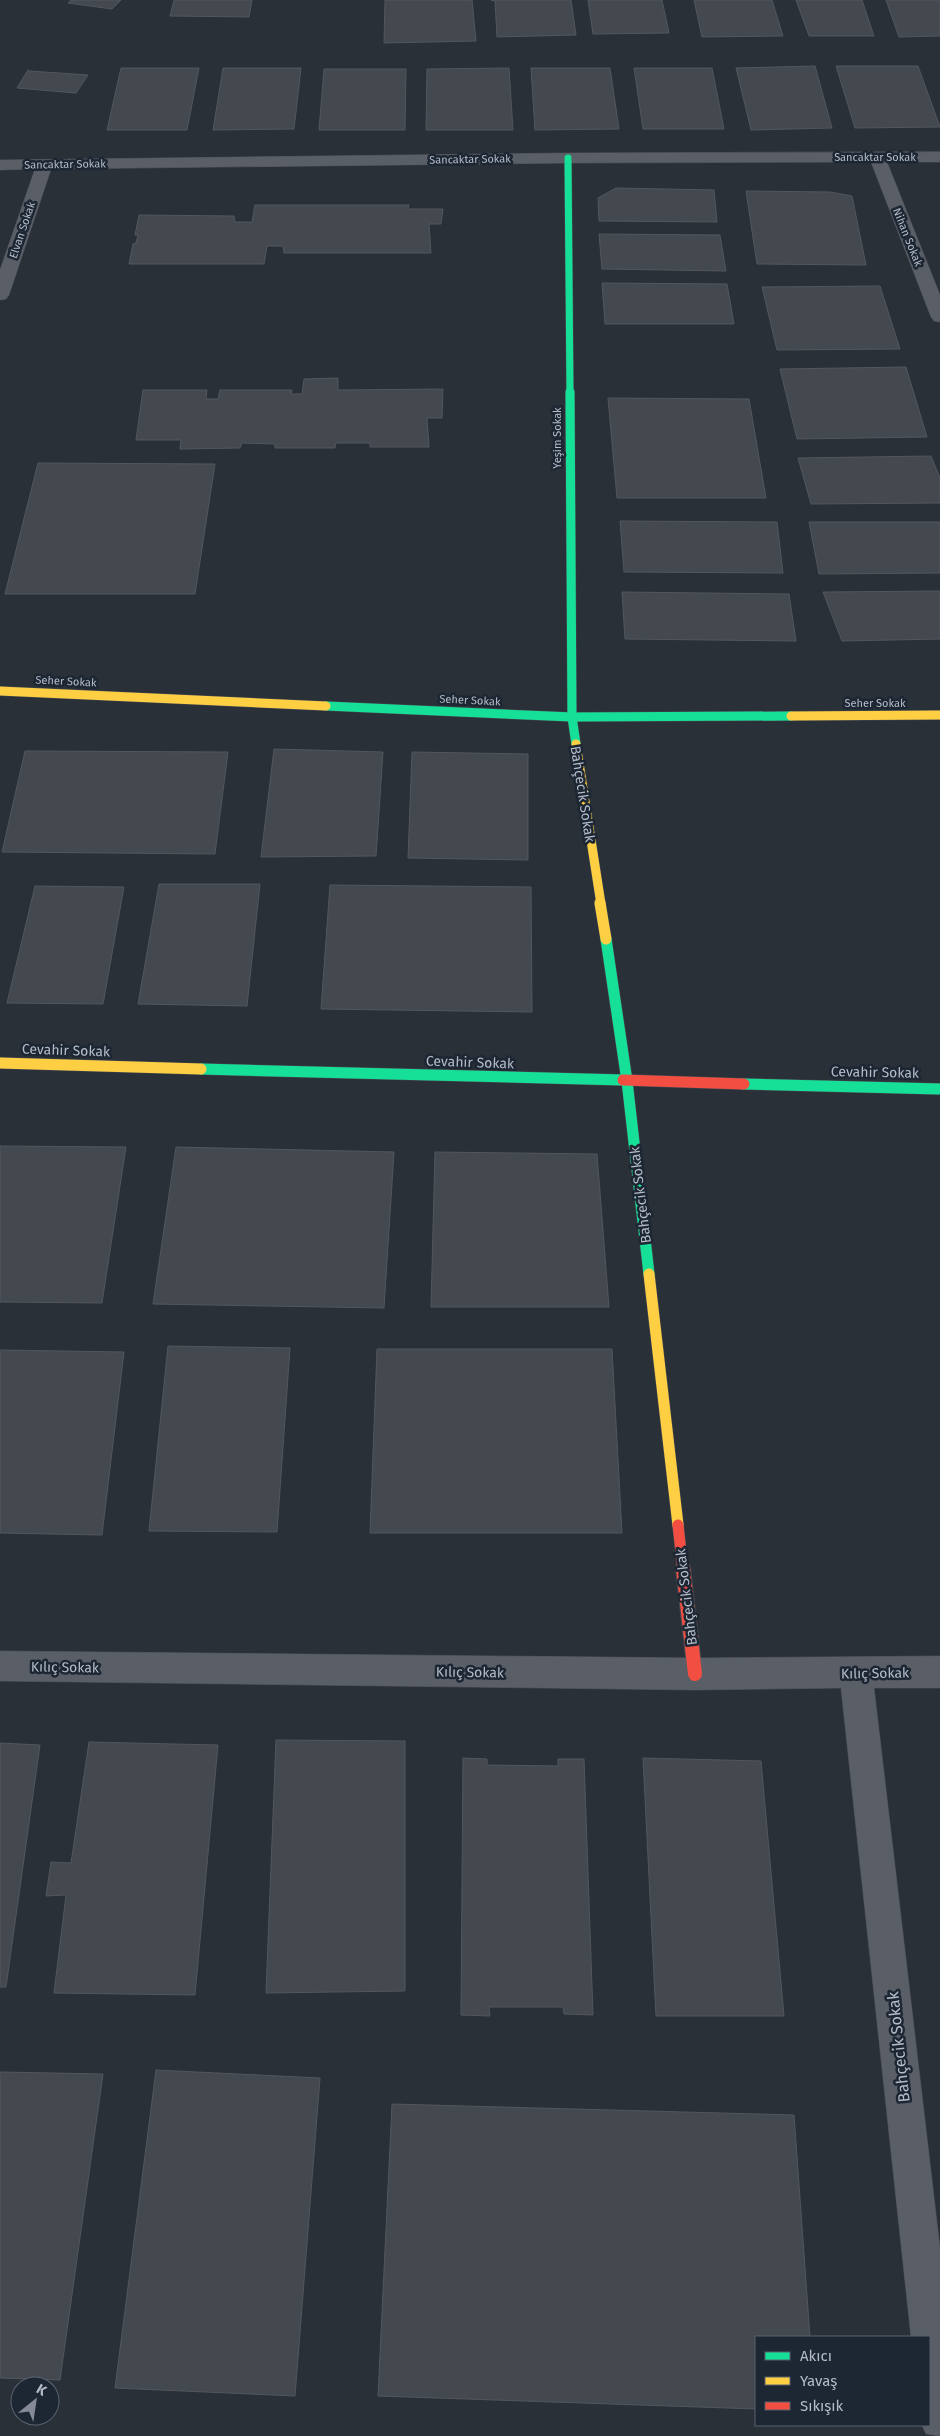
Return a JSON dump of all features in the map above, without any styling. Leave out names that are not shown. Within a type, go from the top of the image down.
[{"type":"street","name":"Nihan Sokak","points":[[877,157],[940,317]]},
{"type":"street","name":"Sancaktar Sokak","points":[[0,165],[568,158],[940,157]]},
{"type":"street","name":"Yeşim Sokak","points":[[568,158],[572,717]]},
{"type":"street","name":"Elvan Sokak","points":[[0,295],[45,164]]},
{"type":"street","name":"Seher Sokak","points":[[0,691],[572,717],[940,715]]},
{"type":"street","name":"Bahçecik Sokak","points":[[572,717],[627,1081],[695,1674]]},
{"type":"street","name":"Cevahir Sokak","points":[[0,1064],[940,1089]]},
{"type":"street","name":"Kılıç Sokak","points":[[0,1666],[695,1674],[940,1672]]},
{"type":"street","name":"Bahçecik Sokak","points":[[856,1673],[940,2420]]},
{"type":"building","points":[[71,0],[121,0],[112,9],[68,3]]},
{"type":"building","points":[[174,0],[252,0],[249,17],[170,16]]},
{"type":"building","points":[[385,0],[472,0],[476,41],[384,43]]},
{"type":"building","points":[[491,0],[571,0],[576,35],[497,37],[495,1]]},
{"type":"building","points":[[588,0],[662,0],[669,33],[593,34]]},
{"type":"building","points":[[694,0],[772,0],[783,36],[702,37]]},
{"type":"building","points":[[796,0],[862,0],[874,36],[809,36]]},
{"type":"building","points":[[886,0],[940,0],[940,36],[899,37]]},
{"type":"building","points":[[815,66],[832,128],[751,130],[736,68]]},
{"type":"building","points":[[836,66],[918,66],[940,127],[855,128]]},
{"type":"building","points":[[121,68],[199,68],[187,130],[107,130]]},
{"type":"building","points":[[223,68],[301,68],[294,129],[213,130]]},
{"type":"building","points":[[509,68],[513,130],[426,130],[427,69]]},
{"type":"building","points":[[531,68],[610,68],[619,129],[535,130]]},
{"type":"building","points":[[634,68],[712,68],[724,129],[643,129]]},
{"type":"building","points":[[324,69],[406,69],[405,130],[319,130]]},
{"type":"building","points":[[28,70],[88,75],[76,93],[17,88]]},
{"type":"building","points":[[616,188],[714,190],[717,222],[599,221],[598,198]]},
{"type":"building","points":[[746,191],[830,192],[852,196],[866,265],[757,264]]},
{"type":"building","points":[[255,205],[409,205],[408,209],[443,209],[441,224],[429,224],[431,253],[284,253],[283,246],[267,246],[264,264],[129,264],[133,244],[136,243],[138,235],[135,235],[139,215],[234,216],[235,222],[252,222]]},
{"type":"building","points":[[599,234],[720,235],[726,271],[602,269]]},
{"type":"building","points":[[602,283],[727,284],[734,324],[605,324]]},
{"type":"building","points":[[880,286],[900,349],[777,350],[762,287]]},
{"type":"building","points":[[906,367],[927,437],[797,439],[780,369]]},
{"type":"building","points":[[338,378],[338,390],[443,389],[442,418],[427,418],[429,447],[370,447],[370,443],[336,443],[335,448],[275,448],[275,444],[242,443],[240,448],[180,449],[181,440],[136,440],[143,390],[207,390],[206,399],[218,399],[220,390],[292,390],[291,394],[302,394],[304,379]]},
{"type":"building","points":[[608,398],[749,399],[766,498],[617,498]]},
{"type":"building","points":[[931,456],[940,478],[940,503],[811,504],[798,458]]},
{"type":"building","points":[[38,463],[215,464],[195,594],[5,594]]},
{"type":"building","points":[[620,521],[777,522],[783,573],[624,572]]},
{"type":"building","points":[[809,522],[940,522],[940,573],[819,574]]},
{"type":"building","points":[[940,591],[940,639],[842,641],[823,592]]},
{"type":"building","points":[[622,592],[789,594],[796,641],[625,639]]},
{"type":"building","points":[[274,749],[383,752],[376,856],[261,857]]},
{"type":"building","points":[[25,751],[228,752],[215,854],[2,852]]},
{"type":"building","points":[[412,752],[528,754],[528,860],[408,858]]},
{"type":"building","points":[[159,884],[260,884],[247,1006],[138,1004]]},
{"type":"building","points":[[330,885],[531,887],[532,1012],[321,1009]]},
{"type":"building","points":[[35,886],[124,887],[103,1004],[7,1003]]},
{"type":"building","points":[[0,1146],[126,1147],[102,1303],[0,1302]]},
{"type":"building","points":[[176,1147],[394,1152],[384,1308],[153,1304]]},
{"type":"building","points":[[435,1152],[597,1154],[609,1307],[431,1307]]},
{"type":"building","points":[[168,1346],[290,1348],[277,1532],[149,1531]]},
{"type":"building","points":[[377,1349],[612,1349],[622,1533],[370,1533]]},
{"type":"building","points":[[0,1350],[124,1352],[102,1535],[0,1533]]},
{"type":"building","points":[[276,1740],[405,1741],[405,1991],[266,1993]]},
{"type":"building","points":[[89,1742],[218,1745],[195,1995],[54,1993],[66,1895],[46,1896],[51,1862],[71,1863]]},
{"type":"building","points":[[0,1743],[40,1745],[6,1987],[0,1987]]},
{"type":"building","points":[[463,1758],[487,1759],[487,1765],[558,1766],[558,1759],[584,1759],[593,2015],[564,2014],[563,2007],[489,2007],[490,2016],[461,2015]]},
{"type":"building","points":[[643,1758],[761,1761],[784,2016],[656,2016]]},
{"type":"building","points":[[156,2070],[320,2078],[295,2396],[115,2388]]},
{"type":"building","points":[[0,2072],[103,2074],[60,2380],[60,2376],[10,2376],[10,2378],[0,2378]]},
{"type":"building","points":[[392,2104],[794,2115],[810,2336],[755,2336],[755,2409],[378,2396]]},
{"type":"traffic: fast","points":[[568,158],[572,717],[576,744]]},
{"type":"traffic: fast","points":[[326,706],[572,717],[791,716]]},
{"type":"traffic: fast","points":[[606,939],[627,1081],[649,1274]]},
{"type":"traffic: fast","points":[[201,1069],[623,1080]]},
{"type":"traffic: fast","points":[[744,1084],[940,1089]]},
{"type":"traffic: slow","points":[[0,691],[326,706]]},
{"type":"traffic: slow","points":[[791,716],[940,715]]},
{"type":"traffic: slow","points":[[576,744],[606,939]]},
{"type":"traffic: slow","points":[[0,1063],[201,1069]]},
{"type":"traffic: slow","points":[[649,1274],[678,1525]]},
{"type":"traffic: jam","points":[[623,1080],[744,1084]]},
{"type":"traffic: jam","points":[[678,1525],[695,1674]]}]
